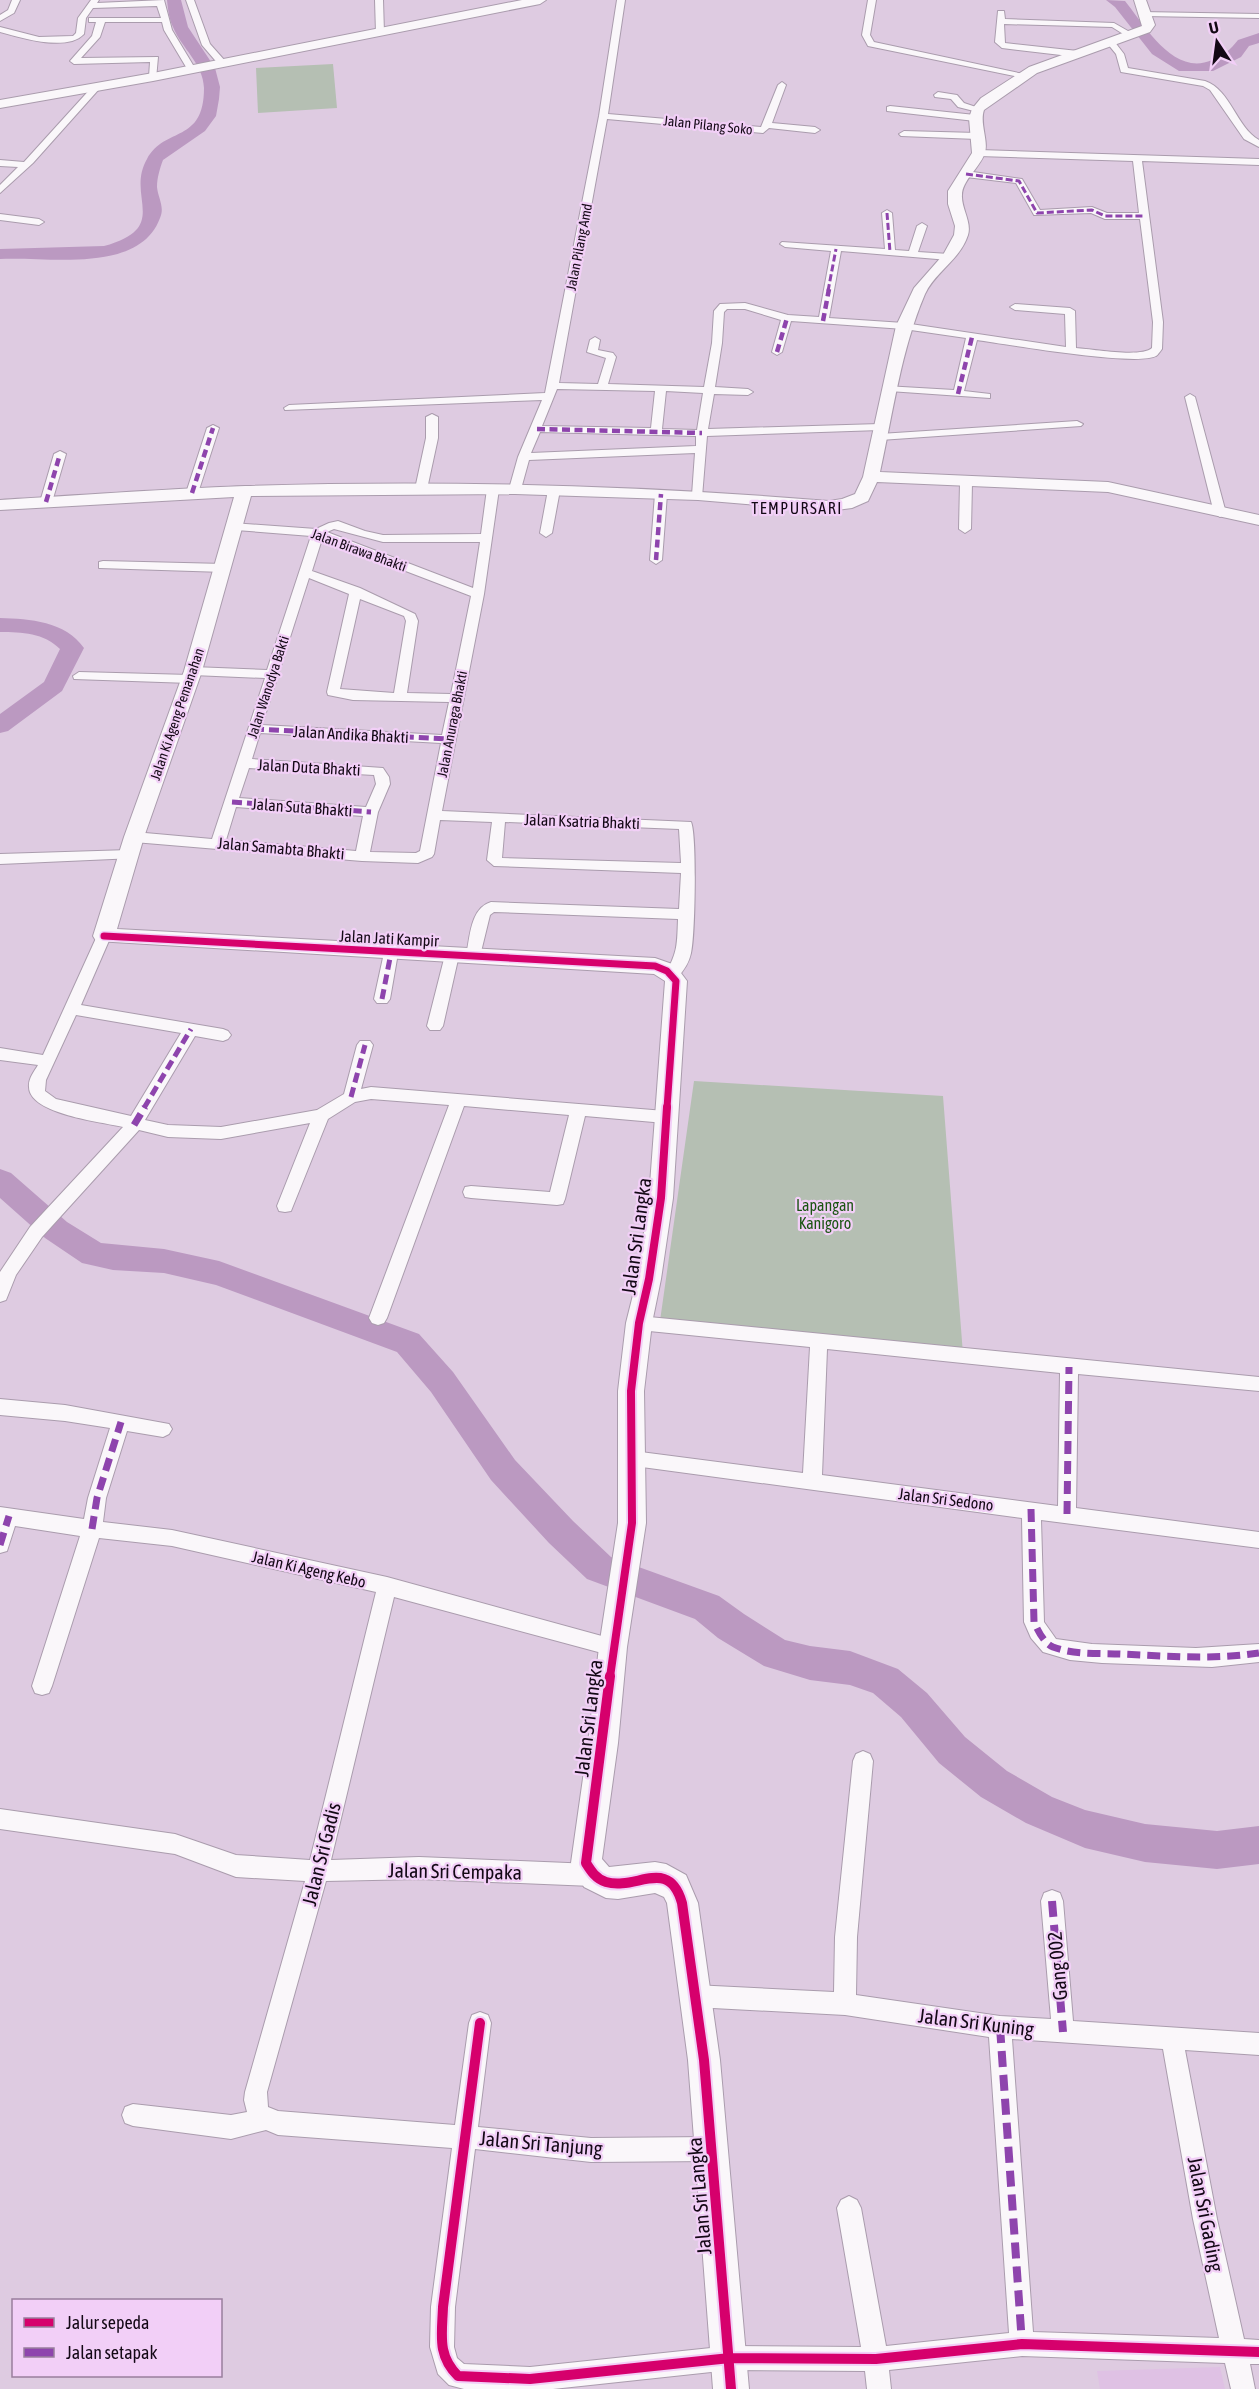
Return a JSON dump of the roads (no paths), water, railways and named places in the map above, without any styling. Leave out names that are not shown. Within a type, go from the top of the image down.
[{"type":"street","points":[[0,19],[10,11],[16,0]]},
{"type":"street","points":[[190,0],[206,45],[220,64]]},
{"type":"street","points":[[379,0],[380,33]]},
{"type":"street","points":[[0,104],[196,69],[540,0]]},
{"type":"street","name":"Jalan Pilang Amd","points":[[515,489],[524,457],[552,391],[603,116],[621,0]]},
{"type":"street","points":[[872,0],[866,35],[871,44],[1024,75]]},
{"type":"street","points":[[890,109],[977,113],[1024,75],[1111,43],[1149,25],[1140,0]]},
{"type":"street","points":[[0,29],[39,40],[72,39],[79,35],[82,18],[93,3],[160,2],[173,41],[196,69]]},
{"type":"street","points":[[1144,14],[1245,11],[1259,16]]},
{"type":"street","points":[[1078,54],[1002,45],[999,42],[1001,17],[1114,25],[1138,32]]},
{"type":"street","points":[[82,18],[101,21],[165,20]]},
{"type":"street","points":[[101,21],[96,37],[74,61],[156,59],[153,77]]},
{"type":"street","points":[[1111,43],[1120,54],[1124,70],[1166,75],[1209,86],[1247,136],[1259,144]]},
{"type":"street","name":"Jalan Pilang Soko","points":[[603,116],[765,129],[782,85]]},
{"type":"street","points":[[0,190],[96,88]]},
{"type":"street","points":[[938,95],[954,97],[961,105],[977,113]]},
{"type":"street","points":[[921,134],[926,112]]},
{"type":"street","points":[[0,505],[244,491],[421,489],[515,489],[698,495],[841,505],[862,497],[871,477],[904,326],[921,288],[950,257],[961,235],[962,226],[955,204],[956,191],[979,153],[977,113]]},
{"type":"street","points":[[767,125],[815,129]]},
{"type":"street","points":[[903,134],[977,136]]},
{"type":"street","points":[[979,153],[1259,162]]},
{"type":"street","points":[[724,306],[745,306],[788,318],[904,326],[1071,351],[1138,356],[1155,352],[1158,322],[1137,159]]},
{"type":"street","points":[[0,163],[26,165]]},
{"type":"street","points":[[966,174],[1019,181],[1037,213],[1092,210],[1105,216],[1144,216]]},
{"type":"street","points":[[887,213],[890,252]]},
{"type":"street","points":[[0,217],[39,222]]},
{"type":"street","points":[[913,253],[922,226]]},
{"type":"street","points":[[785,244],[950,257]]},
{"type":"street","points":[[823,321],[836,249]]},
{"type":"street","points":[[698,495],[702,433],[710,389],[719,311],[733,295]]},
{"type":"street","points":[[1015,307],[1070,311],[1071,351]]},
{"type":"street","points":[[777,352],[788,318]]},
{"type":"street","points":[[958,394],[972,337]]},
{"type":"street","points":[[595,340],[592,352],[611,356],[602,387]]},
{"type":"street","points":[[289,408],[602,387],[748,392]]},
{"type":"street","points":[[656,432],[661,388]]},
{"type":"street","points":[[889,388],[986,396]]},
{"type":"street","points":[[1190,397],[1220,513]]},
{"type":"street","points":[[421,489],[432,438],[432,417]]},
{"type":"street","points":[[537,429],[702,433],[880,432],[1077,424]]},
{"type":"street","points":[[192,493],[213,428]]},
{"type":"street","points":[[524,457],[701,449]]},
{"type":"street","points":[[46,502],[60,454]]},
{"type":"street","points":[[871,477],[966,483],[1108,487],[1259,520]]},
{"type":"street","points":[[965,530],[966,483]]},
{"type":"street","name":"Jalan Anuraga Bhakti","points":[[427,854],[478,594],[493,489]]},
{"type":"street","points":[[546,533],[554,490]]},
{"type":"street","name":"Jalan Ki Ageng Pemanahan","points":[[104,936],[132,846],[192,675],[236,526],[244,491]]},
{"type":"street","points":[[656,560],[661,494]]},
{"type":"street","points":[[318,532],[328,525],[335,524],[375,537],[485,538]]},
{"type":"street","name":"Jalan Birawa Bhakti","points":[[236,526],[318,532],[478,594]]},
{"type":"street","name":"Jalan Wanodya Bakti","points":[[218,842],[303,572],[318,532]]},
{"type":"street","points":[[104,565],[224,568]]},
{"type":"street","points":[[303,572],[404,610],[411,617],[400,698]]},
{"type":"street","points":[[356,591],[332,691],[342,695],[456,698]]},
{"type":"street","points":[[79,676],[272,674]]},
{"type":"street","name":"Jalan Andika Bhakti","points":[[254,729],[448,739]]},
{"type":"street","name":"Jalan Duta Bhakti","points":[[244,763],[375,770],[380,773],[383,780],[371,812]]},
{"type":"street","name":"Jalan Suta Bhakti","points":[[232,802],[371,812]]},
{"type":"street","points":[[362,856],[371,812]]},
{"type":"street","name":"Jalan Ksatria Bhakti","points":[[435,815],[686,825],[688,868],[682,960],[672,974]]},
{"type":"street","points":[[499,818],[494,860],[499,863],[688,868]]},
{"type":"street","name":"Jalan Samabta Bhakti","points":[[0,859],[132,846],[218,842],[362,856],[418,858],[427,854]]},
{"type":"street","points":[[435,1026],[463,956],[483,913],[490,907],[686,914]]},
{"type":"street","points":[[104,936],[37,1081],[36,1090],[41,1098],[51,1104],[168,1131],[220,1132],[321,1115],[351,1097],[383,1093],[665,1117]]},
{"type":"street","name":"Jalan Jati Kampir","points":[[104,936],[655,966],[672,974]]},
{"type":"street","points":[[382,999],[391,953]]},
{"type":"street","name":"Jalan Sri Langka","points":[[672,974],[677,988],[658,1218],[649,1279],[639,1323],[631,1391],[632,1523],[613,1647],[603,1743],[586,1849],[586,1863],[592,1875],[603,1882],[617,1884],[657,1878],[670,1881],[676,1886],[684,1909],[704,2060],[731,2374]]},
{"type":"street","points":[[71,1009],[223,1035]]},
{"type":"street","points":[[0,1295],[9,1272],[36,1232],[134,1125],[191,1029]]},
{"type":"street","points":[[351,1097],[365,1045]]},
{"type":"street","points":[[0,1054],[48,1061]]},
{"type":"street","points":[[378,1318],[458,1101]]},
{"type":"street","points":[[471,1192],[557,1199],[578,1111]]},
{"type":"street","points":[[285,1206],[321,1115]]},
{"type":"street","points":[[639,1323],[1259,1384]]},
{"type":"street","points":[[812,1482],[819,1339]]},
{"type":"street","points":[[1067,1514],[1069,1367]]},
{"type":"street","points":[[0,1407],[163,1429]]},
{"type":"street","points":[[42,1686],[92,1529],[97,1498],[121,1422]]},
{"type":"street","name":"Jalan Sri Sedono","points":[[633,1459],[1259,1540]]},
{"type":"street","points":[[1031,1509],[1034,1622],[1038,1632],[1050,1646],[1097,1653],[1184,1657],[1243,1656],[1259,1653]]},
{"type":"street","points":[[0,1545],[5,1516]]},
{"type":"street","name":"Jalan Ki Ageng Kebo","points":[[5,1516],[172,1538],[387,1587],[613,1647]]},
{"type":"street","name":"Jalan Sri Gadis","points":[[264,2119],[257,2110],[256,2092],[318,1871],[387,1587]]},
{"type":"street","points":[[845,2004],[846,1937],[863,1761]]},
{"type":"street","name":"Jalan Sri Cempaka","points":[[0,1819],[176,1844],[236,1866],[318,1871],[419,1868],[592,1875]]},
{"type":"street","name":"Gang 002","points":[[1052,1901],[1063,2032]]},
{"type":"street","name":"Jalan Sri Kuning","points":[[694,1996],[845,2004],[1000,2027],[1259,2044]]},
{"type":"street","points":[[480,2023],[467,2137],[443,2307],[442,2347],[447,2365],[458,2376],[530,2379],[731,2374],[1022,2344],[1234,2349],[1259,2352]]},
{"type":"street","points":[[1000,2027],[1022,2344]]},
{"type":"street","name":"Jalan Sri Gading","points":[[1172,2039],[1205,2219],[1243,2389]]},
{"type":"street","points":[[133,2115],[231,2127],[264,2119]]},
{"type":"street","name":"Jalan Sri Tanjung","points":[[264,2119],[278,2123],[467,2137],[591,2150],[712,2149]]},
{"type":"street","points":[[849,2208],[876,2359],[879,2389]]},
{"type":"waterway","points":[[0,254],[83,254],[105,251],[124,246],[140,236],[151,220],[153,208],[149,187],[155,159],[164,150],[200,128],[205,121],[211,102],[210,76],[203,60],[180,27],[174,0]]},
{"type":"waterway","points":[[1113,0],[1120,4],[1157,51],[1185,68],[1207,68],[1236,54],[1243,43],[1259,38]]},
{"type":"waterway","points":[[0,625],[49,631],[72,648],[54,686],[0,726]]},
{"type":"waterway","points":[[0,1181],[56,1230],[93,1254],[113,1258],[164,1261],[219,1273],[408,1343],[442,1382],[503,1470],[561,1532],[599,1568],[707,1607],[731,1626],[777,1654],[810,1663],[850,1668],[885,1681],[914,1705],[952,1750],[994,1784],[1039,1810],[1085,1829],[1145,1843],[1217,1850],[1259,1845]]},
{"type":"district","name":"TEMPURSARI","points":[[797,508]]},
{"type":"park label","name":"Lapangan Kanigoro","points":[[825,1214]]}]
